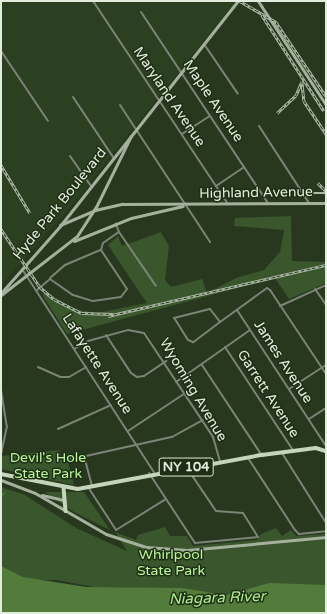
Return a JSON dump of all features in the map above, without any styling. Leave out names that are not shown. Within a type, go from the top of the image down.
[{"type":"main road","name":"Hyde Park Boulevard","points":[[1,294],[60,226],[238,1]]},
{"type":"main road","points":[[258,1],[326,105]]},
{"type":"main road","name":"Hyde Park Boulevard","points":[[1,294],[69,243],[95,210],[136,128]]},
{"type":"main road","name":"Highland Avenue","points":[[60,226],[95,210],[122,204],[186,206],[267,202],[326,203]]},
{"type":"main road","name":"Highland Avenue","points":[[69,243],[115,223],[186,206]]},
{"type":"main road","name":"NY 104","points":[[1,474],[64,488],[90,487],[154,472],[262,455],[325,448]]},
{"type":"main road","points":[[1,480],[35,493],[63,500]]},
{"type":"main road","points":[[64,488],[63,500],[66,511]]},
{"type":"main road","points":[[35,493],[106,534],[158,548],[187,550],[326,537]]},
{"type":"street","name":"Maryland Avenue","points":[[93,1],[227,204]]},
{"type":"street","name":"Maple Avenue","points":[[141,12],[267,202]]},
{"type":"street","points":[[204,44],[238,94]]},
{"type":"street","points":[[1,51],[48,121]]},
{"type":"street","points":[[73,97],[113,158]]},
{"type":"street","points":[[120,105],[210,242]]},
{"type":"street","points":[[182,134],[210,116]]},
{"type":"street","points":[[259,126],[309,203]]},
{"type":"street","points":[[70,156],[91,186]]},
{"type":"street","points":[[216,186],[244,167]]},
{"type":"street","points":[[115,223],[119,232],[156,286]]},
{"type":"street","points":[[50,278],[73,295],[93,301],[121,297],[127,289],[101,250],[103,243],[119,232]]},
{"type":"street","points":[[36,290],[65,265],[101,250]]},
{"type":"street","name":"Lafayette Avenue","points":[[22,268],[154,472]]},
{"type":"street","points":[[280,306],[326,285]]},
{"type":"street","points":[[220,322],[210,309],[174,318],[188,340],[193,342],[267,288],[326,374]]},
{"type":"street","points":[[315,289],[326,305]]},
{"type":"street","name":"James Avenue","points":[[237,310],[309,419],[325,448]]},
{"type":"street","name":"Wyoming Avenue","points":[[74,349],[106,335],[128,330],[144,333],[166,361],[176,382],[213,437],[220,462]]},
{"type":"street","points":[[176,382],[250,330]]},
{"type":"street","points":[[106,335],[137,377],[144,376],[166,361]]},
{"type":"street","name":"Garrett Avenue","points":[[225,347],[294,451]]},
{"type":"street","points":[[289,389],[326,364]]},
{"type":"street","points":[[202,365],[262,455]]},
{"type":"street","points":[[38,367],[60,377],[69,377],[86,366]]},
{"type":"street","points":[[1,390],[7,426],[1,454]]},
{"type":"street","points":[[128,431],[184,394]]},
{"type":"street","points":[[58,429],[111,405]]},
{"type":"street","points":[[309,419],[326,408]]},
{"type":"street","points":[[68,460],[136,443],[176,436],[202,420]]},
{"type":"street","points":[[282,453],[326,522]]},
{"type":"street","points":[[84,456],[90,487],[116,530],[166,498]]},
{"type":"street","points":[[248,458],[299,534],[326,531]]},
{"type":"street","points":[[149,473],[195,543],[256,538],[259,535],[243,513],[216,511],[186,467]]},
{"type":"shaded area","points":[[1,1],[236,1],[71,206],[1,285]]},
{"type":"green space","points":[[291,216],[292,261],[326,262],[326,283],[289,299],[275,278],[67,334],[43,296],[44,290],[73,309],[98,313],[147,303],[108,245],[118,236],[122,246],[161,232],[169,246],[165,280],[171,287],[202,279],[207,293],[236,278],[264,270],[280,252],[284,230],[234,226],[235,218]]},
{"type":"green space","name":"Devil's Hole State Park","points":[[59,450],[63,463],[68,462],[74,485],[1,469],[1,456]]},
{"type":"green space","name":"Whirlpool State Park","points":[[1,487],[25,495],[76,528],[127,551],[115,532],[136,540],[138,535],[165,527],[170,536],[187,536],[193,546],[257,540],[261,534],[276,528],[282,536],[291,530],[296,536],[326,534],[326,585],[230,595],[181,589],[93,587],[57,580],[31,580],[1,570]]},
{"type":"green space","name":"Devil's Hole State Park","points":[[45,492],[84,492],[110,530],[72,511]]},
{"type":"water","name":"Niagara River","points":[[1,566],[23,577],[86,587],[182,588],[226,595],[269,583],[326,585],[326,613],[1,613]]},
{"type":"waterway","points":[[1,497],[4,492]]},
{"type":"railway","points":[[240,1],[276,22],[326,96]]},
{"type":"railway","points":[[262,15],[324,111]]},
{"type":"railway","points":[[302,81],[304,101],[326,134]]},
{"type":"railway","points":[[277,113],[296,95],[301,83]]},
{"type":"railway","points":[[1,165],[30,213]]},
{"type":"railway","points":[[318,183],[326,191]]},
{"type":"railway","points":[[308,193],[326,193]]},
{"type":"railway","points":[[1,229],[40,287],[54,299],[82,313],[113,314]]},
{"type":"railway","points":[[108,316],[326,265]]}]
